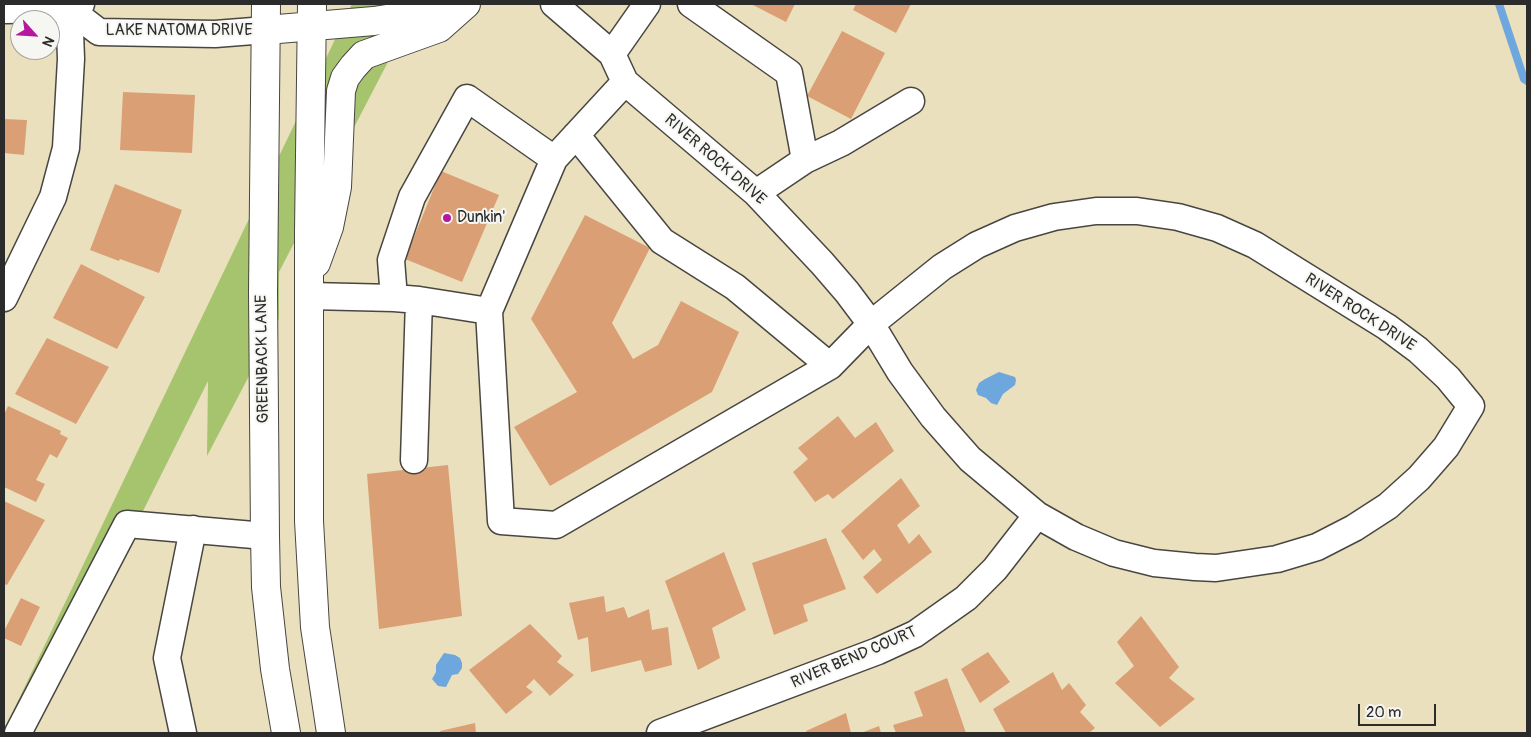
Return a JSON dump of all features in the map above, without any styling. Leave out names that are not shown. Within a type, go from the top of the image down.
[{"type":"main road","points":[[266,17],[312,15],[348,25],[418,14],[449,4]]},
{"type":"main road","points":[[310,289],[330,227],[337,187],[341,90],[345,78],[352,66],[364,55],[439,28],[466,4]]},
{"type":"main road","points":[[312,15],[309,521],[315,627],[330,733]]},
{"type":"main road","name":"GREENBACK LANE","points":[[266,17],[263,292],[265,536],[267,596],[275,669],[286,733]]},
{"type":"street","name":"RIVER ROCK DRIVE","points":[[554,4],[612,54],[625,82],[756,193],[822,263],[871,324],[900,372],[933,417],[970,459],[1037,514],[1083,540],[1114,553],[1154,563],[1216,568],[1277,559],[1317,546],[1354,528],[1388,506],[1419,478],[1446,447],[1471,406],[1448,378],[1418,350],[1387,327],[1255,245],[1217,228],[1178,218],[1137,211],[1096,211],[1054,217],[1015,228],[977,245],[942,267],[871,324]]},
{"type":"street","points":[[612,54],[647,4]]},
{"type":"street","points":[[691,4],[789,73],[805,160]]},
{"type":"street","points":[[4,10],[73,6],[66,148],[53,197],[4,298]]},
{"type":"street","name":"LAKE NATOMA DRIVE","points":[[73,6],[99,32],[214,34],[266,17]]},
{"type":"street","points":[[625,82],[554,159],[489,311],[501,521],[556,525],[830,366],[871,324]]},
{"type":"street","points":[[414,460],[407,299],[391,260],[412,197],[467,98],[554,159]]},
{"type":"street","points":[[756,193],[805,160],[841,143],[911,101]]},
{"type":"street","points":[[576,135],[662,241],[735,288],[830,366]]},
{"type":"street","points":[[310,289],[407,299],[489,311]]},
{"type":"street","name":"RIVER BEND COURT","points":[[660,733],[878,651],[915,634],[966,598],[995,569],[1037,514]]},
{"type":"street","points":[[18,733],[127,524],[192,528],[265,536]]},
{"type":"street","points":[[183,733],[167,658],[192,528]]},
{"type":"green space","points":[[352,4],[418,4],[279,272],[279,319],[207,456],[208,381],[32,733],[4,733],[4,730]]},
{"type":"water","points":[[999,372],[1015,377],[1016,380],[1015,385],[1003,394],[997,405],[978,395],[976,390],[979,383]]},
{"type":"water","points":[[444,653],[455,655],[460,658],[462,663],[462,668],[458,674],[452,675],[446,687],[438,686],[432,679],[436,672],[436,665]]},
{"type":"building","points":[[751,4],[795,4],[786,22]]},
{"type":"building","points":[[856,4],[911,4],[896,33],[853,10]]},
{"type":"building","points":[[842,31],[885,53],[851,119],[807,96]]},
{"type":"building","points":[[123,92],[195,95],[192,153],[120,150]]},
{"type":"building","points":[[4,119],[27,120],[24,155],[4,153]]},
{"type":"building","points":[[441,171],[499,195],[462,282],[405,259]]},
{"type":"building","points":[[115,184],[182,210],[159,273],[90,250]]},
{"type":"building","points":[[585,215],[650,248],[612,323],[633,359],[658,345],[681,301],[739,332],[712,392],[550,486],[514,427],[577,392],[531,319]]},
{"type":"building","points":[[81,264],[145,297],[117,349],[53,318]]},
{"type":"building","points":[[47,338],[109,367],[76,424],[15,394]]},
{"type":"building","points":[[8,406],[61,431],[60,434],[68,438],[57,458],[50,454],[36,480],[45,484],[36,502],[4,487],[4,415]]},
{"type":"building","points":[[838,416],[855,438],[876,422],[894,451],[833,499],[828,494],[815,502],[793,472],[808,459],[798,448]]},
{"type":"building","points":[[448,465],[462,616],[379,629],[367,474]]},
{"type":"building","points":[[901,478],[920,506],[897,525],[909,544],[919,534],[932,552],[877,594],[863,577],[882,560],[874,549],[863,560],[841,531]]},
{"type":"building","points":[[4,501],[45,520],[7,585],[4,584]]},
{"type":"building","points":[[826,538],[846,589],[803,605],[808,621],[774,635],[752,563]]},
{"type":"building","points":[[724,552],[746,610],[712,628],[720,658],[698,670],[665,581]]},
{"type":"building","points":[[604,596],[606,612],[624,607],[628,618],[649,609],[652,630],[668,627],[672,665],[645,672],[641,660],[591,672],[588,637],[578,640],[569,603]]},
{"type":"building","points":[[21,598],[40,607],[21,646],[4,638],[4,631]]},
{"type":"building","points":[[1141,616],[1179,667],[1169,678],[1195,699],[1160,727],[1115,683],[1134,666],[1117,642]]},
{"type":"building","points":[[530,624],[562,656],[557,662],[574,675],[550,696],[534,679],[526,687],[533,692],[506,714],[469,670]]},
{"type":"building","points":[[988,652],[1010,682],[980,703],[961,669]]},
{"type":"building","points":[[1053,672],[1062,690],[1069,683],[1086,705],[1080,712],[1095,728],[1089,733],[1006,733],[993,709]]},
{"type":"building","points":[[947,678],[966,733],[896,733],[893,725],[923,716],[914,692]]},
{"type":"building","points":[[846,713],[851,733],[807,733],[806,731]]},
{"type":"building","points":[[475,723],[476,733],[441,733],[440,731]]},
{"type":"building","points":[[879,726],[881,733],[861,733]]},
{"type":"waterway","points":[[1499,4],[1524,79],[1527,81]]},
{"type":"place","name":"Dunkin'","points":[[447,218]]}]
